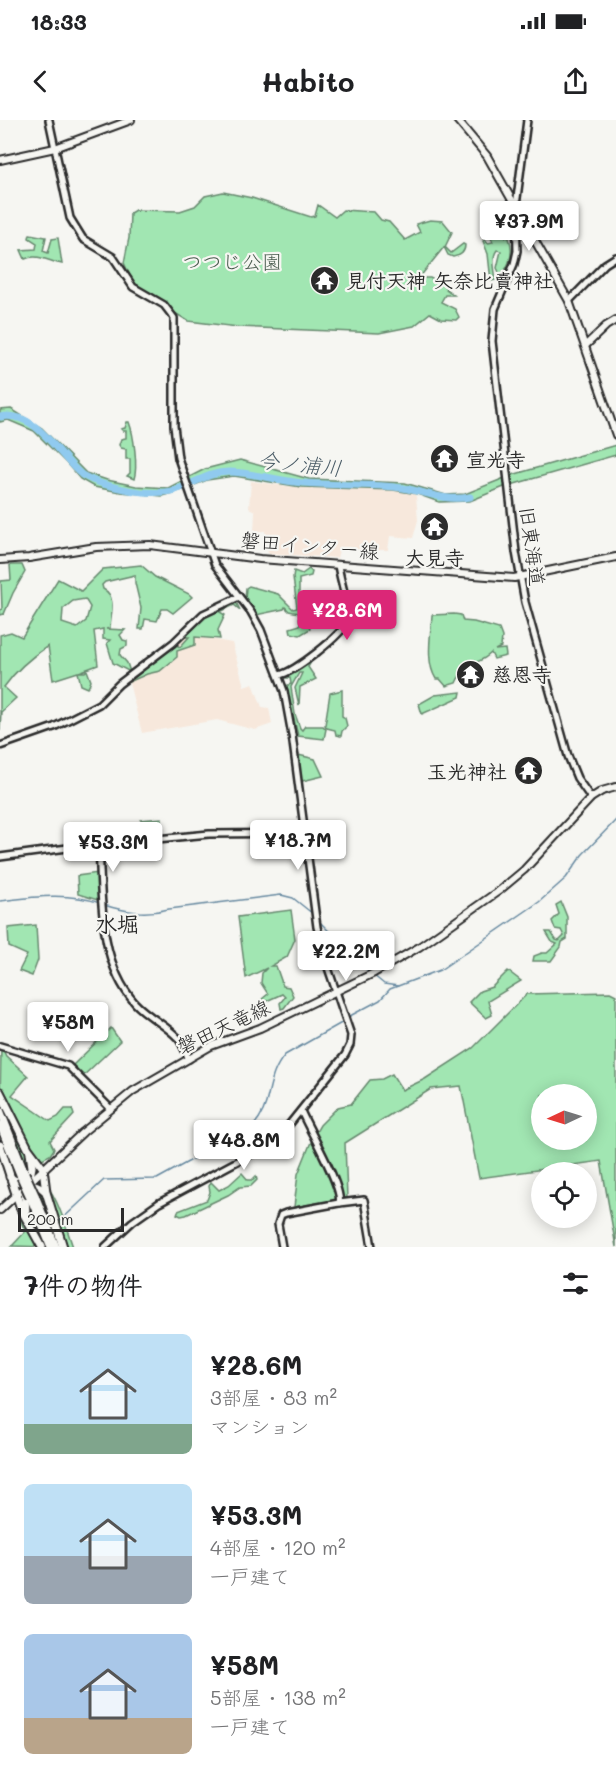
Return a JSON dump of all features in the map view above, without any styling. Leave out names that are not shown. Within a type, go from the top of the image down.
[{"type":"highway","points":[[0,1092],[28,1148],[43,1168],[46,1192],[63,1247]]},
{"type":"highway","points":[[0,1110],[23,1175]]},
{"type":"highway","points":[[0,1125],[56,1247]]},
{"type":"highway","points":[[0,1145],[16,1195],[42,1247]]},
{"type":"highway","points":[[27,1218],[24,1204],[32,1167],[28,1148]]},
{"type":"highway","points":[[10,1178],[17,1182],[39,1185],[46,1192]]},
{"type":"highway","points":[[32,1196],[51,1247]]},
{"type":"main road","points":[[0,160],[55,148],[131,120]]},
{"type":"main road","points":[[457,120],[487,156],[569,301],[616,435]]},
{"type":"main road","points":[[586,345],[616,320]]},
{"type":"main road","name":"磐田インター線","points":[[0,560],[117,545],[150,545],[260,559],[521,578],[616,557]]},
{"type":"main road","name":"磐田天竜線","points":[[0,1210],[110,1108],[133,1091],[212,1046],[260,1028],[372,974],[419,947],[500,890],[536,858],[591,798],[616,786]]},
{"type":"street","points":[[49,120],[70,218],[79,235],[89,244],[113,257],[133,287],[164,305],[174,318],[175,437],[185,479],[209,551],[220,573],[261,630],[279,675],[291,728],[317,927],[321,947],[349,1029],[350,1045],[345,1055],[280,1136],[159,1203],[132,1222],[105,1247]]},
{"type":"street","name":"旧東海道","points":[[527,120],[516,206],[516,256],[495,309],[492,341],[521,578],[567,756],[577,778],[591,798]]},
{"type":"street","points":[[569,301],[605,264],[616,257]]},
{"type":"street","points":[[279,675],[294,670],[344,627],[347,614],[338,565]]},
{"type":"street","points":[[0,746],[54,727],[99,704],[119,684],[173,643],[203,614],[239,597]]},
{"type":"street","points":[[0,857],[209,834],[304,833]]},
{"type":"street","points":[[99,845],[109,955],[120,982],[137,1005],[177,1037],[189,1059]]},
{"type":"street","points":[[0,1046],[68,1066],[110,1108]]},
{"type":"street","points":[[301,1111],[340,1195],[339,1203]]},
{"type":"street","points":[[282,1247],[278,1224],[281,1215],[364,1200],[372,1247]]},
{"type":"shaded area","points":[[251,481],[286,486],[391,490],[412,493],[416,496],[418,520],[413,538],[390,536],[388,550],[339,550],[337,558],[268,553],[265,531],[254,532],[255,511],[249,508]]},
{"type":"shaded area","points":[[193,636],[232,643],[244,686],[253,683],[262,707],[269,708],[272,724],[255,730],[217,720],[142,733],[129,683],[123,680],[179,638]]},
{"type":"green space","name":"つつじ公園","points":[[223,192],[252,198],[311,217],[315,216],[318,205],[335,217],[343,210],[374,212],[381,220],[389,222],[405,240],[420,232],[416,224],[430,220],[443,221],[452,232],[445,247],[451,253],[463,244],[465,245],[464,250],[460,255],[453,257],[448,255],[444,247],[419,278],[430,278],[444,285],[454,295],[445,295],[441,302],[455,309],[459,317],[456,320],[441,319],[430,313],[414,326],[379,333],[238,327],[188,321],[136,289],[124,263],[129,238],[130,213],[135,210],[180,211],[195,206],[205,196]]},
{"type":"green space","points":[[505,214],[511,221],[505,228],[511,248],[510,258],[501,276],[497,268],[501,251],[497,250],[494,260],[496,280],[491,281],[488,254],[483,241],[485,239],[488,243],[493,242],[487,228],[488,223]]},
{"type":"green space","points":[[30,234],[46,237],[43,251],[48,253],[52,239],[58,238],[62,264],[39,257],[25,259],[21,250],[36,249],[37,243],[29,238]]},
{"type":"green space","points":[[11,409],[42,428],[86,473],[136,486],[168,488],[205,469],[240,460],[309,479],[405,483],[446,495],[465,494],[512,475],[616,445],[616,455],[504,487],[470,501],[439,502],[417,494],[393,490],[301,487],[234,476],[207,480],[162,496],[94,487],[80,479],[34,431],[8,420],[0,422],[0,410]]},
{"type":"green space","points":[[127,422],[131,428],[135,451],[134,479],[127,476],[130,473],[130,459],[126,459],[126,449],[119,445],[121,439],[126,438],[126,431],[121,429],[125,428]]},
{"type":"green space","points":[[10,565],[22,565],[25,572],[4,614],[0,615],[2,609],[1,581],[11,580]]},
{"type":"green space","points":[[141,565],[155,577],[192,597],[173,613],[162,609],[157,621],[145,619],[143,629],[139,629],[141,608],[135,575],[105,582],[102,585],[103,589],[112,601],[110,628],[106,629],[125,630],[120,635],[123,640],[127,641],[127,646],[121,649],[120,655],[127,663],[130,672],[113,663],[107,643],[110,640],[103,639],[103,629],[94,631],[98,665],[79,672],[87,670],[91,681],[88,688],[81,685],[78,672],[53,680],[48,646],[24,664],[4,687],[16,698],[1,712],[0,730],[0,635],[11,632],[22,637],[58,579],[81,591],[103,569]],"holes":[[[85,599],[90,607],[86,621],[77,628],[62,623],[63,609],[73,601]]]},
{"type":"green space","points":[[309,569],[312,572],[311,576],[299,579],[299,600],[304,605],[312,605],[315,602],[323,604],[330,599],[336,601],[338,597],[345,605],[340,609],[308,613],[306,615],[310,629],[300,635],[291,633],[290,628],[300,625],[299,613],[289,611],[285,607],[256,615],[245,600],[246,588],[249,586],[278,594],[293,609],[297,608],[294,571],[302,574]]},
{"type":"green space","points":[[235,600],[240,610],[234,605],[220,612],[225,615],[218,630],[220,639],[195,637],[195,645],[177,651],[177,657],[160,671],[129,682],[121,681],[173,643],[180,647],[189,637],[179,637],[200,617]]},
{"type":"green space","points":[[432,615],[461,615],[463,621],[499,629],[502,637],[501,647],[495,650],[505,649],[506,656],[494,659],[491,653],[468,666],[456,683],[446,686],[440,679],[436,679],[431,664]]},
{"type":"green space","points":[[308,658],[311,662],[308,667],[316,679],[300,687],[299,705],[295,688],[302,673],[299,673],[291,687],[295,714],[302,730],[305,726],[323,726],[326,729],[324,739],[298,736],[286,686],[291,684],[290,678],[284,675]]},
{"type":"green space","points":[[342,690],[342,716],[347,726],[341,736],[336,735],[335,730],[325,725],[330,693]]},
{"type":"green space","points":[[461,692],[460,697],[422,714],[419,704],[435,695]]},
{"type":"green space","points":[[294,754],[315,759],[323,776],[298,782]]},
{"type":"green space","points":[[162,818],[161,839],[141,841],[141,820]]},
{"type":"green space","points":[[98,873],[101,901],[78,894],[77,876]]},
{"type":"green space","points":[[561,902],[567,917],[567,939],[562,942],[551,961],[533,961],[534,956],[547,953],[557,944],[552,942],[546,932],[551,932],[559,941],[564,936],[561,930],[555,929],[552,921],[559,914],[556,905]]},
{"type":"green space","points":[[291,910],[295,939],[287,957],[271,966],[276,966],[283,986],[289,987],[293,996],[281,1009],[280,1003],[285,997],[282,994],[262,1003],[262,999],[268,994],[261,983],[262,973],[267,968],[246,978],[238,917]]},
{"type":"green space","points":[[36,925],[38,960],[32,976],[19,971],[27,955],[9,947],[8,928]]},
{"type":"green space","points":[[508,971],[521,981],[488,1001],[492,1015],[486,1018],[469,1002],[480,991],[492,987]]},
{"type":"green space","points":[[610,992],[616,995],[616,1247],[601,1161],[531,1162],[531,1171],[479,1178],[461,1086],[431,1089],[345,1143],[347,1198],[294,1207],[298,1174],[313,1137],[320,1125],[338,1107],[351,1104],[370,1080],[382,1079],[392,1074],[402,1090],[425,1079],[473,1048],[527,994]]},
{"type":"green space","points":[[111,1028],[120,1041],[81,1078],[70,1068]]},
{"type":"green space","points":[[1,1046],[6,1056],[28,1076],[12,1095],[50,1121],[58,1117],[65,1109],[72,1109],[74,1115],[50,1141],[54,1149],[50,1155],[42,1159],[28,1153],[27,1167],[0,1101]]},
{"type":"green space","points":[[242,1173],[248,1180],[256,1176],[257,1180],[251,1186],[240,1187],[186,1215],[177,1214],[178,1211],[207,1200],[211,1182],[219,1190],[229,1185]]},
{"type":"green space","points":[[39,1177],[56,1200],[73,1247],[57,1247],[34,1187]]},
{"type":"green space","points":[[24,1191],[47,1247],[12,1246],[26,1231],[20,1219],[18,1206],[18,1197]]},
{"type":"waterway","name":"今ノ浦川","points":[[0,417],[13,416],[36,427],[82,475],[100,483],[129,490],[167,492],[209,476],[231,472],[303,483],[391,486],[444,497],[470,497]]},
{"type":"waterway","points":[[348,1017],[380,1000],[390,989],[440,970],[539,902],[566,878],[582,855],[616,820]]},
{"type":"waterway","points":[[104,905],[128,911],[152,912],[281,895],[293,898],[313,914]]},
{"type":"waterway","points":[[0,901],[63,896],[100,903]]},
{"type":"waterway","points":[[318,920],[369,972]]},
{"type":"waterway","points":[[373,975],[384,984],[398,986]]},
{"type":"waterway","points":[[59,1222],[104,1180],[157,1179],[217,1146],[220,1148],[242,1136],[259,1119],[275,1072],[285,1055],[345,1021]]},
{"type":"place","name":"見付天神 矢奈比賣神社","points":[[325,280]]},
{"type":"place","name":"宣光寺","points":[[445,459]]},
{"type":"place","name":"大見寺","points":[[435,527]]},
{"type":"place","name":"慈恩寺","points":[[471,674]]},
{"type":"place","name":"玉光神社","points":[[528,771]]},
{"type":"district","name":"水堀","points":[[117,923]]}]
